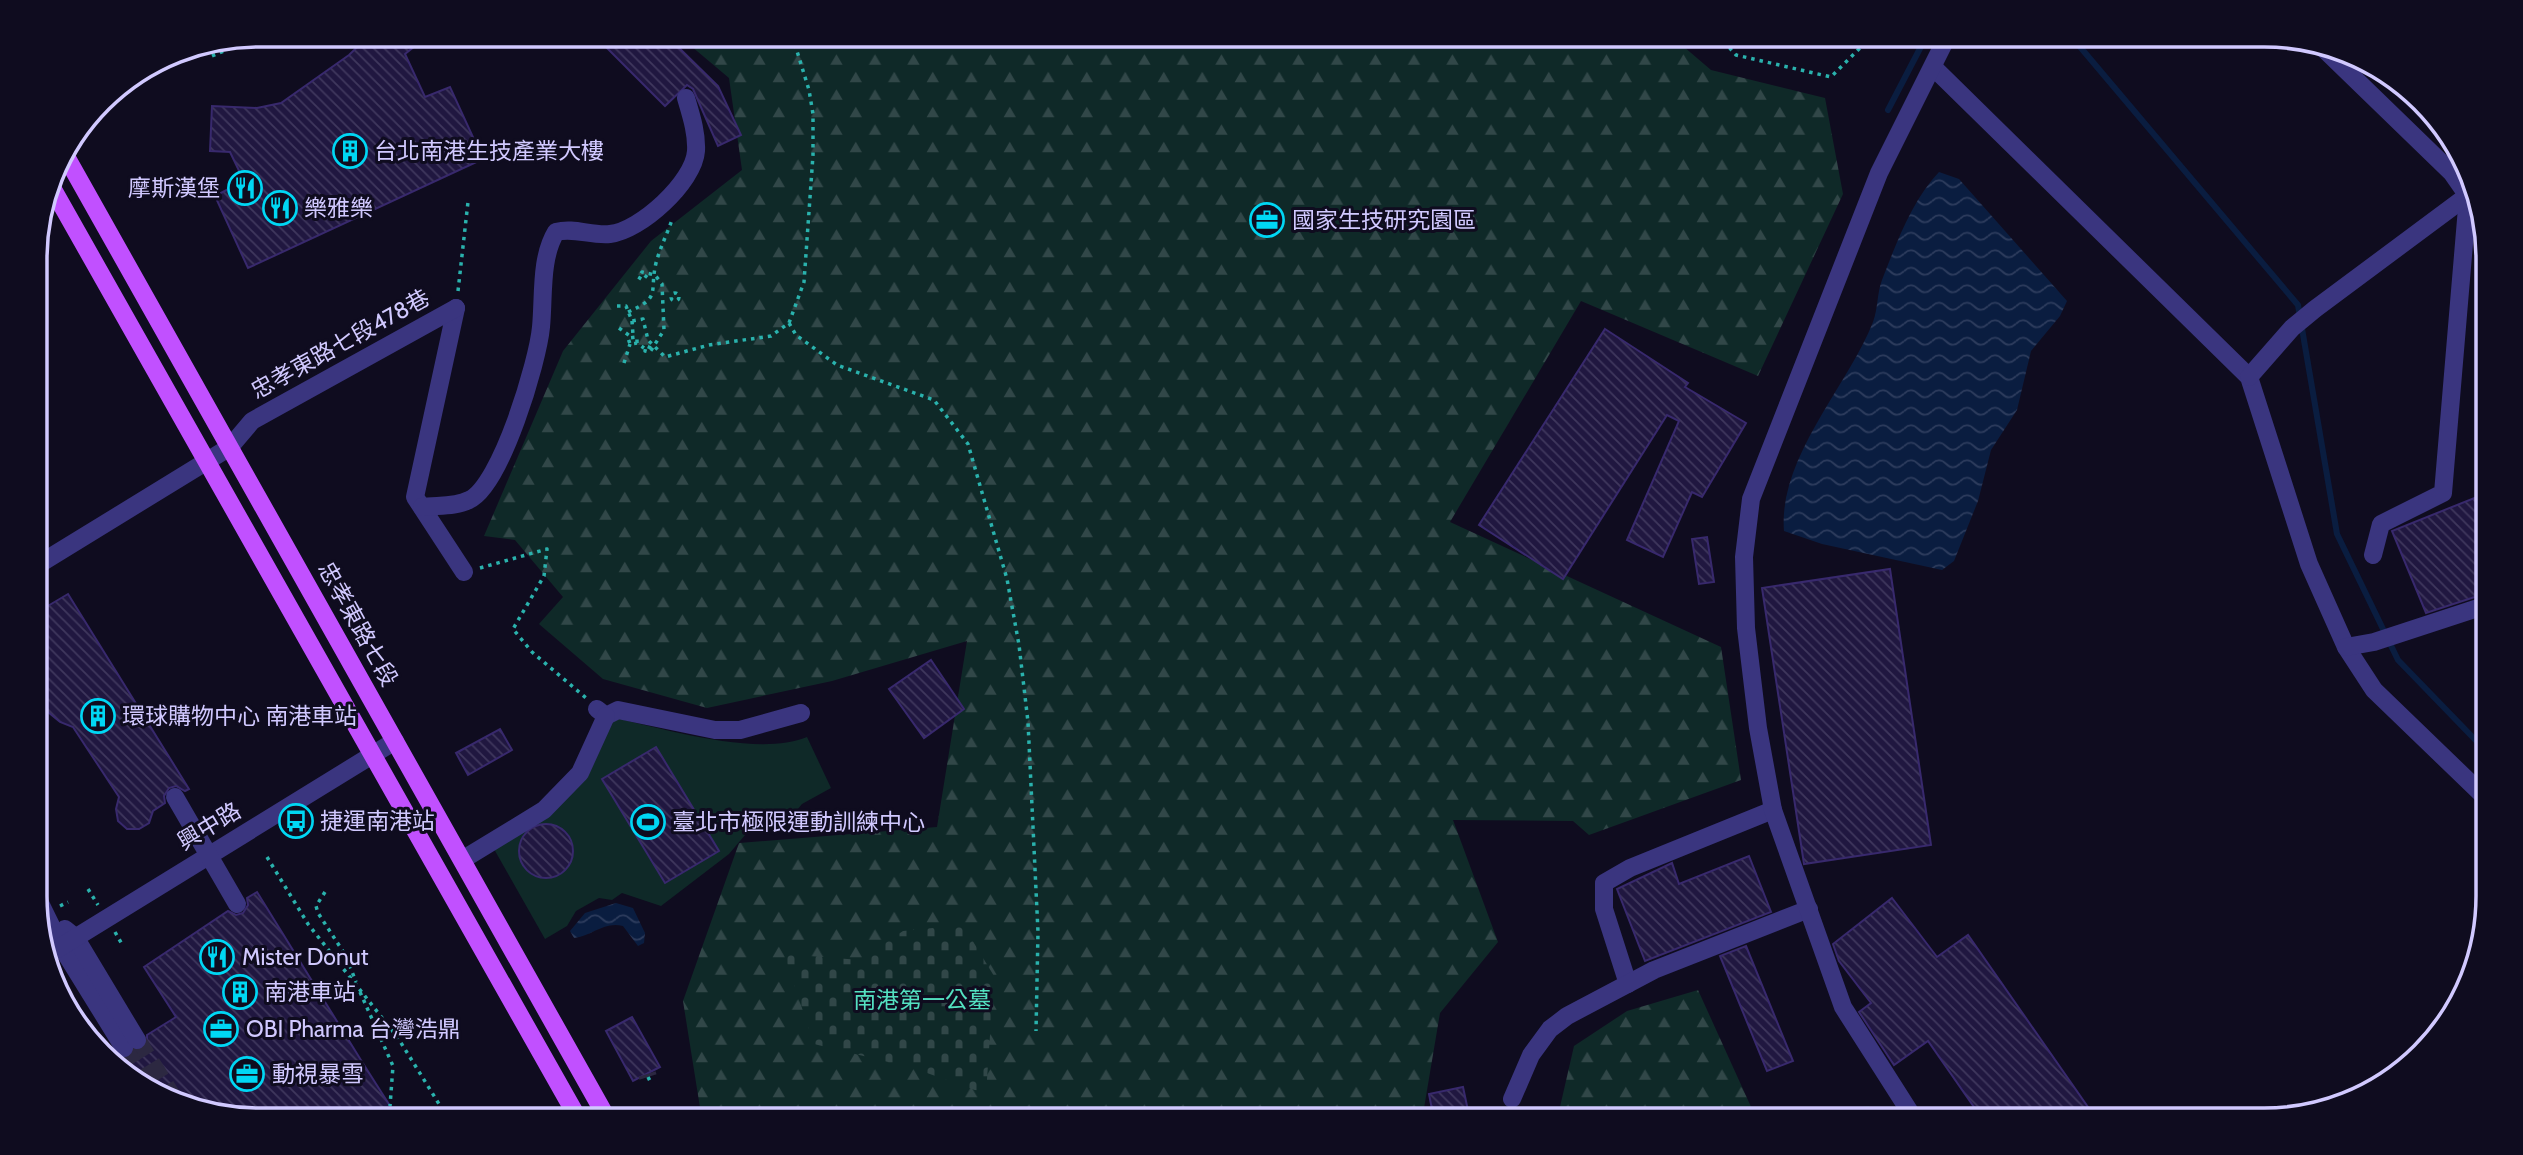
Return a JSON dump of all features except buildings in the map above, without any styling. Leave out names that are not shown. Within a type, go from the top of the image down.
[{"type":"main road","name":"忠孝東路七段","points":[[70,164],[601,1108]]},
{"type":"main road","points":[[57,196],[571,1108]]},
{"type":"street","points":[[1907,1107],[1843,1007],[1773,810],[1758,728],[1746,628],[1744,556],[1751,499],[1879,173],[1942,47]]},
{"type":"street","points":[[2336,60],[2463,186]]},
{"type":"street","points":[[1933,67],[2249,377],[2309,564],[2346,647],[2374,690],[2476,788]]},
{"type":"street","points":[[422,507],[470,500],[487,484],[496,467],[530,384],[540,342],[548,252],[556,232],[566,229],[610,234],[631,227],[662,205],[691,171],[696,153],[695,132],[686,98]]},
{"type":"street","points":[[2249,377],[2292,328],[2315,309],[2467,197]]},
{"type":"street","points":[[2373,555],[2381,524],[2443,493],[2469,205]]},
{"type":"street","name":"忠孝東路七段478巷","points":[[230,447],[251,421],[456,308]]},
{"type":"street","name":"忠孝東路七段478巷","points":[[456,308],[415,496],[464,572]]},
{"type":"street","points":[[48,559],[230,447]]},
{"type":"street","points":[[2346,647],[2374,642],[2476,609]]},
{"type":"street","points":[[462,860],[544,810],[579,772],[602,712],[618,710],[715,730],[740,730],[801,713]]},
{"type":"street","name":"興中路","points":[[61,946],[396,741]]},
{"type":"street","points":[[175,797],[237,904]]},
{"type":"street","points":[[1628,984],[1604,909],[1604,883],[1630,868],[1773,810]]},
{"type":"street","points":[[1512,1099],[1531,1055],[1550,1029],[1567,1016],[1628,984],[1808,909]]},
{"type":"street","points":[[49,918],[61,946],[131,1044]]},
{"type":"path","points":[[632,321],[643,320],[646,336],[653,347],[665,357],[721,343],[771,336],[789,323],[804,282],[813,155],[813,114],[795,47]]},
{"type":"path","points":[[1729,47],[1736,55],[1831,77],[1861,47]]},
{"type":"path","points":[[212,56],[226,50]]},
{"type":"path","points":[[456,308],[468,202]]},
{"type":"path","points":[[628,312],[646,304],[655,293],[655,275],[675,212],[662,205]]},
{"type":"path","points":[[647,275],[655,275]]},
{"type":"path","points":[[619,328],[645,349],[653,347],[664,330],[662,284],[655,275]]},
{"type":"path","points":[[663,296],[671,297]]},
{"type":"path","points":[[617,306],[626,306],[632,321],[632,336],[624,363]]},
{"type":"path","points":[[789,323],[796,335],[837,365],[934,400],[968,444],[1007,579],[1028,722],[1038,932],[1036,1031]]},
{"type":"path","points":[[630,344],[637,343]]},
{"type":"path","points":[[464,572],[547,549],[544,576],[513,629],[533,652],[602,712]]},
{"type":"path","points":[[267,857],[308,924],[398,1038],[441,1108]]},
{"type":"path","points":[[325,892],[316,906],[318,913],[346,956],[393,1066],[390,1106]]},
{"type":"green space","points":[[692,47],[1684,47],[1711,70],[1825,98],[1843,194],[1758,376],[1581,301],[1450,522],[1721,647],[1741,780],[1589,835],[1573,821],[1453,820],[1498,942],[1440,1013],[1424,1107],[700,1108],[683,1001],[739,843],[937,827],[967,641],[832,681],[707,708],[603,679],[539,624],[563,597],[515,540],[484,536],[563,351],[651,241],[742,170],[729,78]]},
{"type":"green space","name":"臺北市極限運動訓練中心","points":[[606,716],[707,739],[735,742],[786,743],[807,737],[831,788],[802,804],[793,815],[751,828],[729,854],[661,906],[622,893],[612,900],[599,898],[576,911],[567,926],[545,939],[490,842],[579,773]]},
{"type":"green space","name":"南港第一公墓","points":[[963,925],[994,976],[986,1094],[913,1068],[814,1044],[784,954],[860,960],[903,931]]},
{"type":"green space","points":[[1698,990],[1751,1107],[1560,1107],[1574,1046],[1627,1011]]},
{"type":"water","points":[[1939,172],[1959,179],[2067,301],[2060,316],[2031,351],[2017,410],[1991,450],[1978,501],[1954,561],[1942,570],[1822,544],[1784,531],[1785,504],[1803,450],[1862,346],[1873,322],[1879,290],[1893,252],[1921,196]]},
{"type":"water","points":[[616,903],[633,908],[645,933],[644,943],[638,946],[623,926],[616,925],[574,938],[570,931],[585,913]]},
{"type":"waterway","points":[[1888,110],[1921,47]]},
{"type":"waterway","points":[[2080,47],[2298,305],[2337,534],[2398,660],[2476,741]]},
{"type":"tunnel","points":[[137,1040],[165,1085]]},
{"type":"tunnel","points":[[124,1048],[135,1067]]},
{"type":"place","name":"台北南港生技產業大樓","points":[[350,151]]},
{"type":"place","name":"摩斯漢堡","points":[[245,188]]},
{"type":"place","name":"樂雅樂","points":[[280,208]]},
{"type":"place","name":"國家生技研究園區","points":[[1267,220]]},
{"type":"place","name":"環球購物中心 南港車站","points":[[98,716]]},
{"type":"place","name":"捷運南港站","points":[[296,821]]},
{"type":"place","name":"臺北市極限運動訓練中心","points":[[648,822]]},
{"type":"place","name":"Mister Donut","points":[[217,957]]},
{"type":"place","name":"南港車站","points":[[240,992]]},
{"type":"place","name":"OBI Pharma 台灣浩鼎","points":[[221,1029]]},
{"type":"place","name":"動視暴雪","points":[[247,1074]]}]
